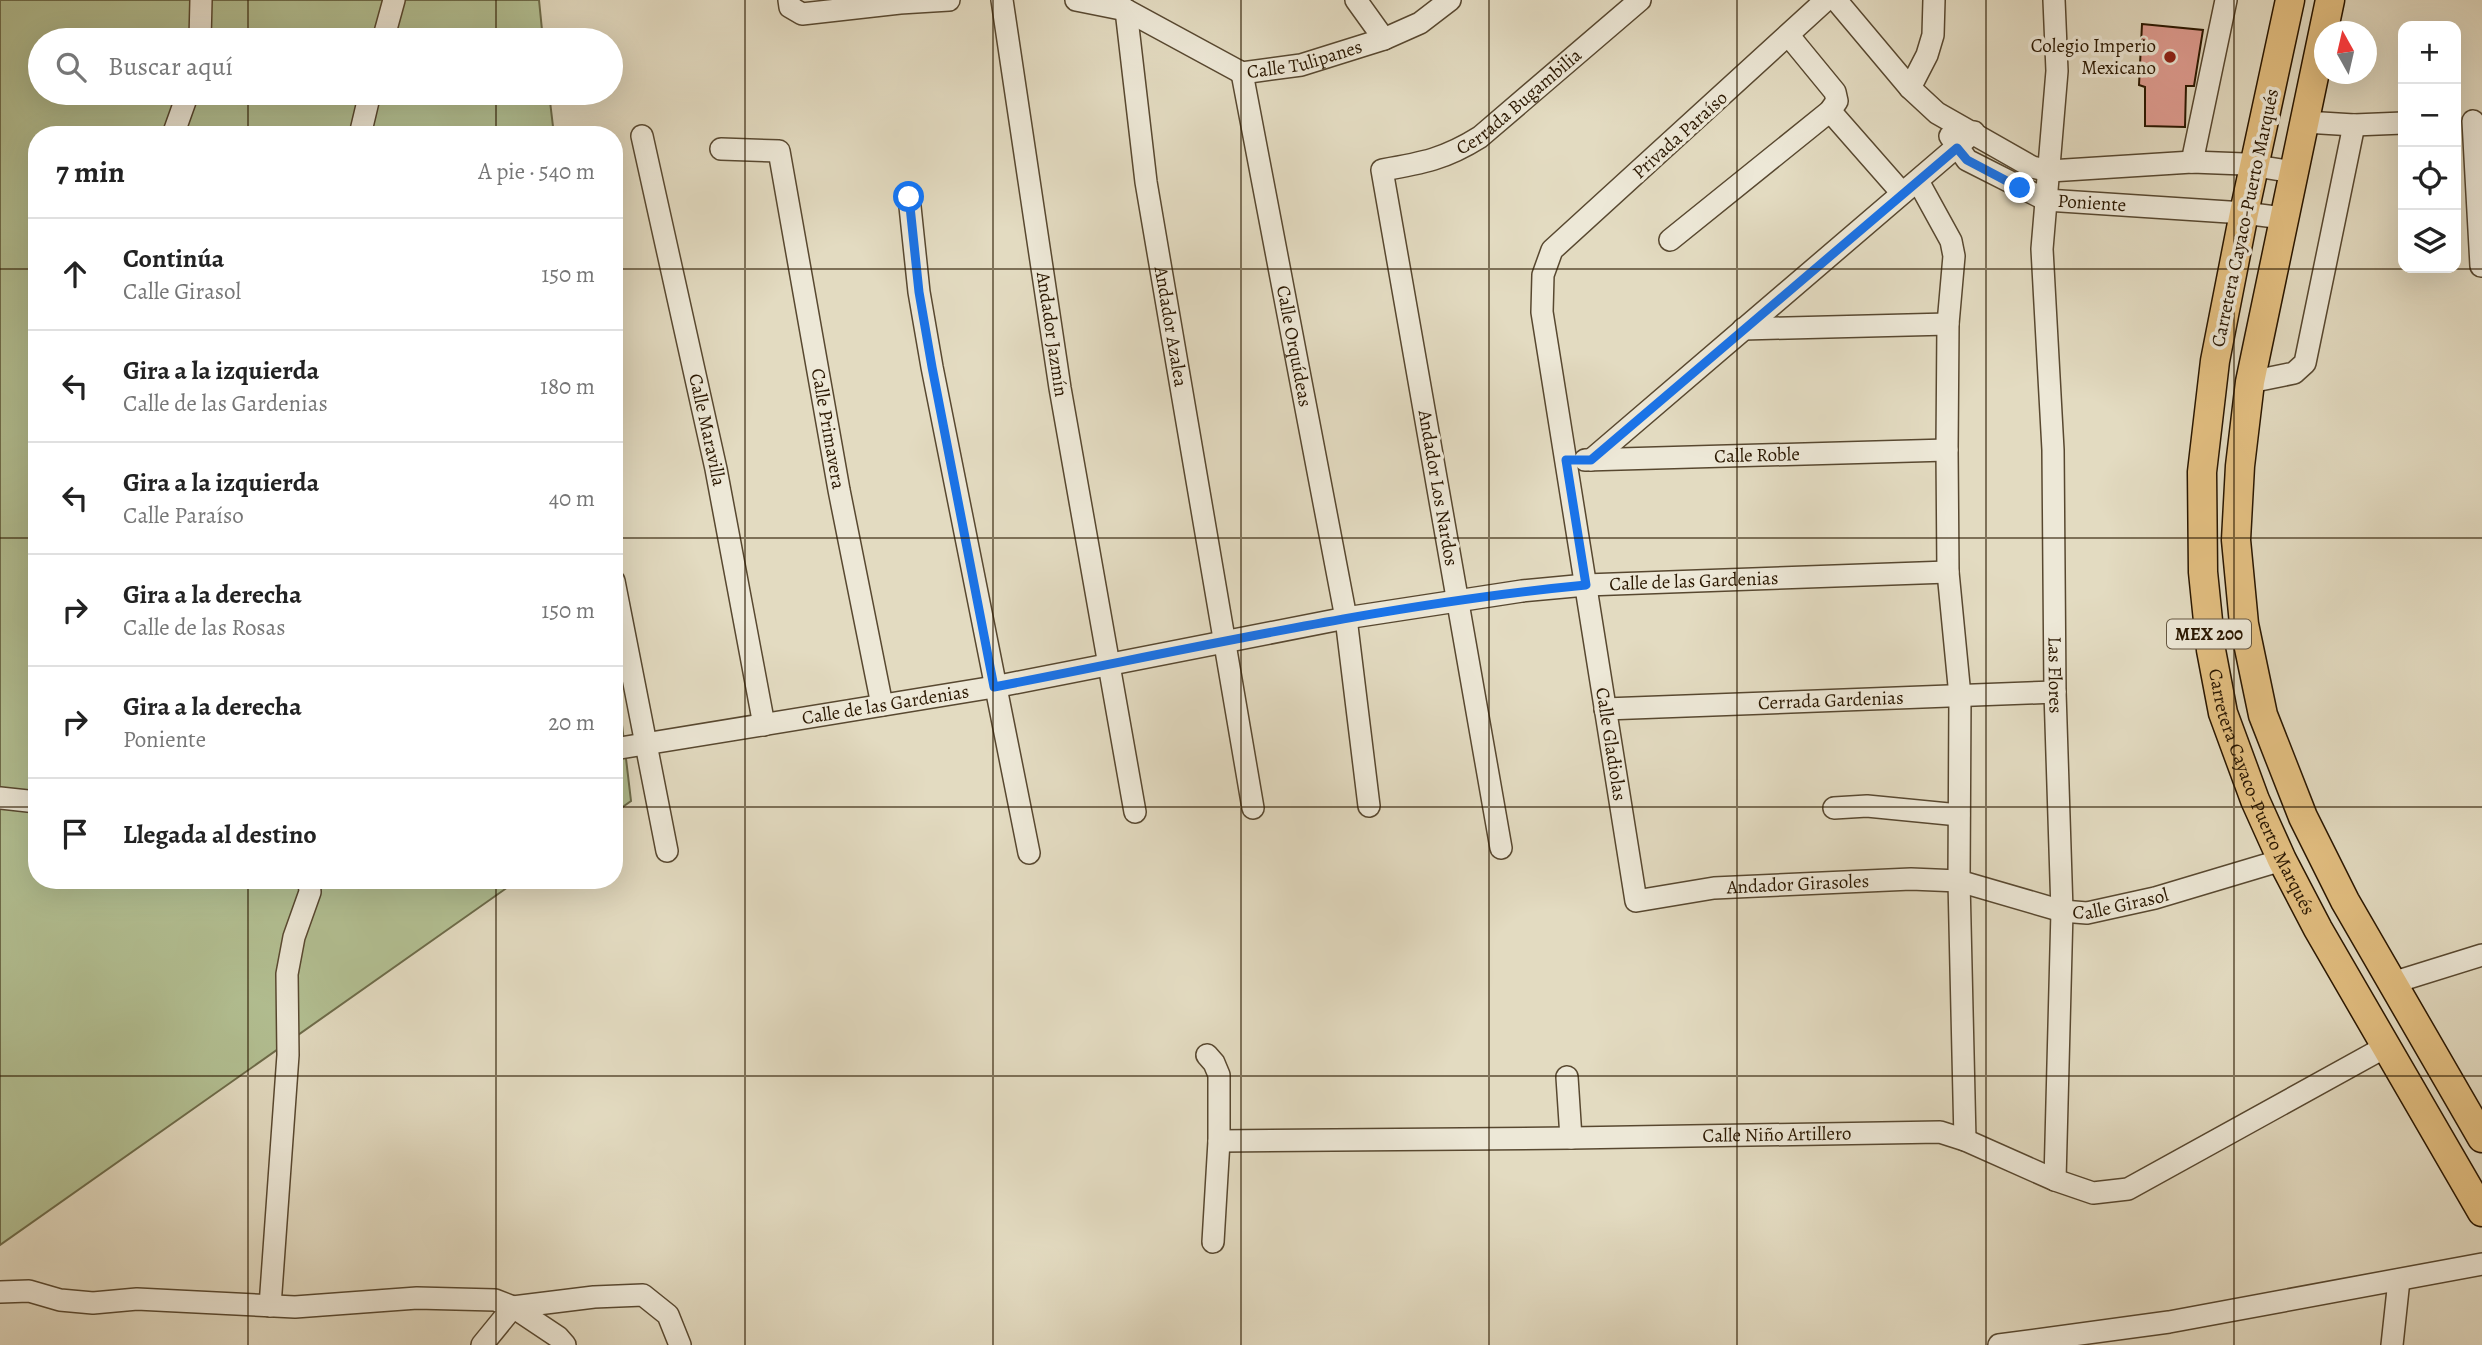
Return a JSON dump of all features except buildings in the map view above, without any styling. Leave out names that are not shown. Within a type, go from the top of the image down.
[{"type":"main road","name":"Carretera Cayaco-Puerto Marqués","points":[[2290,0],[2215,362],[2202,472],[2203,572],[2211,650],[2223,713],[2255,800],[2282,860],[2318,929],[2482,1212]]},
{"type":"main road","name":"Carretera Cayaco-Puerto Marqués","points":[[2330,0],[2250,382],[2240,466],[2236,540],[2244,624],[2263,715],[2303,817],[2344,901],[2478,1124]]},
{"type":"street","points":[[200,28],[201,0]]},
{"type":"street","points":[[386,28],[394,0]]},
{"type":"street","points":[[790,4],[802,14],[949,0]]},
{"type":"street","name":"Andador Jazmín","points":[[1002,0],[1054,349],[1135,812]]},
{"type":"street","name":"Calle Tulipanes","points":[[1076,0],[1126,10],[1242,74],[1301,65],[1384,39],[1420,23],[1450,0]]},
{"type":"street","points":[[1356,0],[1384,39]]},
{"type":"street","name":"Cerrada Bugambilia","points":[[1382,170],[1425,163],[1455,152],[1480,137],[1640,0]]},
{"type":"street","name":"Privada Paraíso","points":[[1542,275],[1552,250],[1826,0]]},
{"type":"street","name":"Poniente","points":[[1836,0],[1910,88],[1937,113],[2032,167],[2050,171],[2192,162],[2255,166],[2293,172]]},
{"type":"street","points":[[1910,88],[1927,55],[1933,35],[1934,0]]},
{"type":"street","name":"Las Flores","points":[[2054,0],[2057,71],[2042,249],[2053,450],[2055,692],[2062,911],[2055,1180]]},
{"type":"street","points":[[2192,162],[2226,0]]},
{"type":"street","name":"Andador Azalea","points":[[1126,10],[1146,182],[1253,808]]},
{"type":"street","points":[[1670,240],[1833,106],[1835,92],[1789,36]]},
{"type":"street","name":"Calle Orquídeas","points":[[1242,74],[1346,618],[1369,806]]},
{"type":"street","points":[[176,126],[184,105]]},
{"type":"street","points":[[362,126],[367,105]]},
{"type":"street","points":[[1833,106],[1910,187],[1951,241],[1954,256],[1948,324],[1948,572],[1960,696],[1959,881],[1965,1140]]},
{"type":"street","name":"Poniente","points":[[1937,113],[1967,160],[2046,200],[2283,218]]},
{"type":"street","points":[[2470,121],[2481,266]]},
{"type":"street","points":[[2305,122],[2354,125],[2398,123]]},
{"type":"street","points":[[2250,382],[2294,373],[2305,363],[2354,125]]},
{"type":"street","points":[[1591,460],[1974,132]]},
{"type":"street","name":"Calle Maravilla","points":[[642,136],[716,468],[764,725]]},
{"type":"street","name":"Calle Primavera","points":[[721,149],[779,151],[839,490],[882,705]]},
{"type":"street","name":"Andador Los Nardos","points":[[1382,170],[1501,848]]},
{"type":"street","points":[[909,197],[929,355],[1029,853]]},
{"type":"street","name":"Calle Gladiolas","points":[[1542,275],[1542,312],[1636,901]]},
{"type":"street","points":[[1743,329],[1948,324]]},
{"type":"street","name":"Calle Roble","points":[[1566,460],[1947,450]]},
{"type":"street","name":"Calle de las Gardenias","points":[[623,747],[994,687],[1346,618],[1458,600],[1586,585],[1948,572]]},
{"type":"street","points":[[623,624],[667,851]]},
{"type":"street","name":"Cerrada Gardenias","points":[[1605,709],[2055,692]]},
{"type":"street","points":[[0,799],[28,801]]},
{"type":"street","points":[[1834,808],[1867,806],[1959,814]]},
{"type":"street","name":"Calle Girasol","points":[[1959,881],[2062,911],[2087,913],[2155,898],[2282,860]]},
{"type":"street","name":"Andador Girasoles","points":[[1636,901],[1714,888],[1911,879],[1959,881]]},
{"type":"street","points":[[270,1306],[281,1188],[288,1055],[287,974],[293,937],[310,889]]},
{"type":"street","points":[[2392,983],[2482,955]]},
{"type":"street","name":"Calle Niño Artillero","points":[[1219,1141],[1940,1132],[2093,1193],[2128,1189],[2387,1046]]},
{"type":"street","points":[[1207,1055],[1219,1075],[1219,1141],[1213,1242]]},
{"type":"street","points":[[1567,1077],[1572,1138]]},
{"type":"street","points":[[1999,1345],[2030,1343],[2169,1322],[2482,1264]]},
{"type":"street","points":[[2392,1345],[2399,1280]]},
{"type":"street","points":[[0,1292],[29,1291],[60,1300],[93,1303],[137,1299],[295,1307],[417,1298],[495,1300],[513,1307],[558,1337],[565,1345]]},
{"type":"street","points":[[482,1345],[513,1307],[594,1297],[643,1295],[668,1315],[680,1345]]},
{"type":"green space","points":[[0,0],[539,0],[542,28],[28,28],[28,105],[550,105],[553,126],[28,126],[28,889],[505,889],[0,1245]]},
{"type":"green space","points":[[623,733],[631,801],[623,807]]},
{"type":"place","name":"Colegio Imperio Mexicano","points":[[2170,57]]},
{"type":"route","points":[[909,197],[919,292],[932,367],[994,687],[1346,618],[1522,591],[1586,585],[1566,460],[1591,460],[1902,192],[1957,148],[1967,160],[2020,188]]}]
